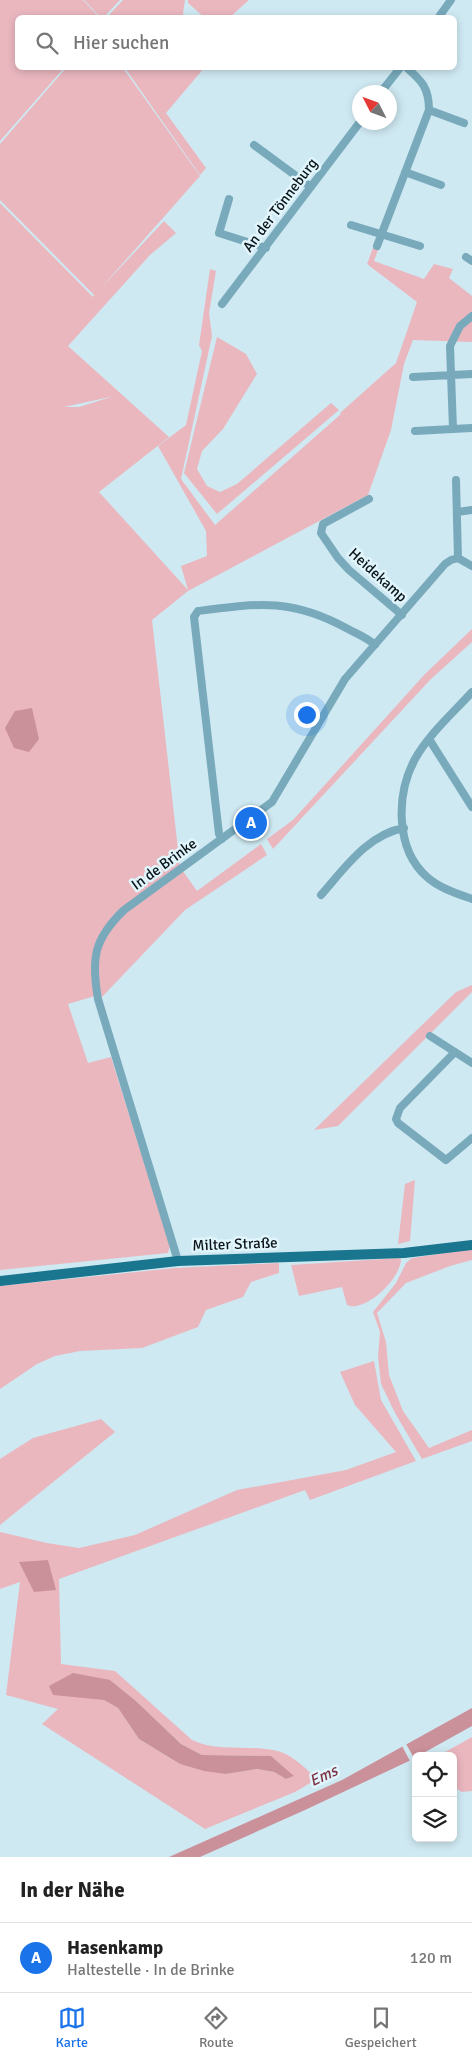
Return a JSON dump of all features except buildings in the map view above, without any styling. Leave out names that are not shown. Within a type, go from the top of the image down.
[{"type":"main road","name":"Milter Straße","points":[[0,1281],[178,1261],[398,1254],[472,1245]]},
{"type":"street","points":[[440,15],[451,0]]},
{"type":"street","points":[[386,85],[397,70]]},
{"type":"street","points":[[377,246],[429,110],[429,94],[420,79],[409,70]]},
{"type":"street","points":[[429,110],[464,123]]},
{"type":"street","name":"An der Tönneburg","points":[[222,304],[354,130]]},
{"type":"street","points":[[254,145],[311,187]]},
{"type":"street","points":[[405,172],[441,185]]},
{"type":"street","points":[[229,199],[219,233],[266,248]]},
{"type":"street","points":[[351,225],[420,246]]},
{"type":"street","points":[[453,429],[450,346],[453,336],[460,326],[472,316]]},
{"type":"street","points":[[413,377],[472,374]]},
{"type":"street","points":[[415,431],[472,428]]},
{"type":"street","points":[[456,480],[458,558],[472,566]]},
{"type":"street","name":"Heidekamp","points":[[369,499],[323,524],[320,528],[320,533],[349,570],[402,614]]},
{"type":"street","points":[[457,512],[472,510]]},
{"type":"street","name":"In de Brinke","points":[[178,1261],[98,999],[94,963],[100,943],[108,926],[124,910],[272,802],[345,679],[445,564],[458,558]]},
{"type":"street","points":[[222,839],[218,834],[195,614],[198,611],[242,605],[282,605],[324,616],[375,645]]},
{"type":"street","points":[[472,692],[430,739],[414,761],[401,801],[405,840],[418,868],[428,878],[457,894],[472,899]]},
{"type":"street","points":[[430,739],[472,807]]},
{"type":"street","points":[[321,895],[375,839],[394,830],[404,828]]},
{"type":"street","points":[[430,1036],[472,1062]]},
{"type":"street","points":[[455,1052],[400,1108],[396,1119],[398,1123],[446,1160],[472,1138]]},
{"type":"shaded area","points":[[0,0],[83,0],[97,15],[15,15],[15,70],[62,70],[0,141]]},
{"type":"shaded area","points":[[84,0],[120,0],[106,15],[98,15]]},
{"type":"shaded area","points":[[123,0],[185,0],[184,15],[109,15]]},
{"type":"shaded area","points":[[188,0],[249,0],[232,15],[202,15],[188,3]]},
{"type":"shaded area","points":[[64,70],[124,70],[200,176],[101,288],[164,221],[176,233],[150,255],[68,346],[169,437],[99,492],[188,590],[181,566],[207,556],[206,531],[158,446],[186,425],[202,351],[199,345],[210,269],[216,271],[209,313],[212,336],[181,479],[215,525],[341,414],[356,427],[340,413],[396,363],[417,302],[367,264],[377,237],[382,239],[374,261],[424,279],[434,264],[453,269],[449,278],[472,296],[472,342],[413,340],[404,364],[391,430],[368,495],[188,591],[152,620],[180,867],[197,891],[261,844],[267,855],[185,910],[102,997],[95,996],[68,1004],[88,1063],[111,1057],[170,1245],[168,1253],[0,1270],[0,203],[93,297],[94,295],[0,200],[0,144]],"holes":[[[111,397],[79,407],[64,407]]]},
{"type":"shaded area","points":[[126,70],[202,70],[166,113],[206,168],[200,175]]},
{"type":"shaded area","points":[[217,337],[246,354],[257,374],[223,429],[202,451],[197,469],[207,486],[220,492],[237,484],[331,403],[339,410],[217,514],[184,473]]},
{"type":"shaded area","points":[[472,629],[472,642],[431,679],[273,849],[267,839],[293,820],[425,674]]},
{"type":"shaded area","points":[[32,708],[39,739],[29,752],[14,748],[5,728],[15,711]]},
{"type":"shaded area","points":[[472,985],[472,992],[338,1126],[314,1130],[456,992]]},
{"type":"shaded area","points":[[415,1180],[410,1241],[398,1244],[405,1184]]},
{"type":"shaded area","points":[[472,1249],[472,1260],[450,1266],[406,1283],[377,1313],[386,1342],[389,1375],[403,1411],[429,1448],[472,1430],[472,1441],[422,1459],[395,1413],[381,1384],[378,1357],[380,1332],[373,1312],[396,1283],[406,1263],[412,1258]]},
{"type":"shaded area","points":[[401,1259],[399,1267],[389,1284],[372,1299],[355,1306],[347,1305],[342,1287],[299,1296],[291,1265]]},
{"type":"shaded area","points":[[279,1263],[279,1273],[251,1282],[243,1297],[206,1310],[198,1327],[142,1348],[80,1351],[55,1356],[37,1364],[0,1389],[0,1286],[175,1268]]},
{"type":"shaded area","points":[[374,1361],[381,1400],[416,1461],[310,1500],[305,1490],[59,1579],[61,1664],[115,1671],[192,1740],[211,1746],[263,1749],[280,1752],[297,1761],[317,1779],[295,1792],[205,1829],[42,1724],[58,1709],[6,1695],[20,1582],[0,1589],[0,1532],[79,1548],[135,1535],[237,1490],[346,1470],[396,1452],[355,1405],[340,1372]],"holes":[[[110,1680],[136,1701],[181,1744],[202,1755],[271,1756],[293,1776],[286,1779],[274,1772],[257,1769],[226,1774],[180,1764],[139,1739],[118,1708],[104,1700]]]},
{"type":"shaded area","points":[[101,1419],[115,1432],[0,1525],[0,1459],[33,1438]]},
{"type":"shaded area","points":[[48,1560],[56,1590],[34,1592],[19,1562]]},
{"type":"shaded area","points":[[73,1673],[110,1680],[136,1701],[181,1744],[202,1755],[271,1756],[294,1776],[286,1779],[274,1772],[257,1769],[226,1774],[204,1771],[180,1764],[139,1739],[118,1708],[104,1700],[53,1695],[49,1686]]},
{"type":"shaded area","points":[[472,1708],[472,1726],[425,1752],[412,1752],[412,1759],[409,1761],[200,1857],[169,1857],[342,1780]]},
{"type":"shaded area","points":[[472,1737],[472,1791],[462,1792],[457,1789],[457,1752],[445,1752]]},
{"type":"pier","points":[[405,1742],[412,1755],[411,1763],[401,1744]]},
{"type":"place","name":"Hasenkamp","points":[[251,823]]},
{"type":"water label","name":"Ems","points":[[323,1775]]}]
